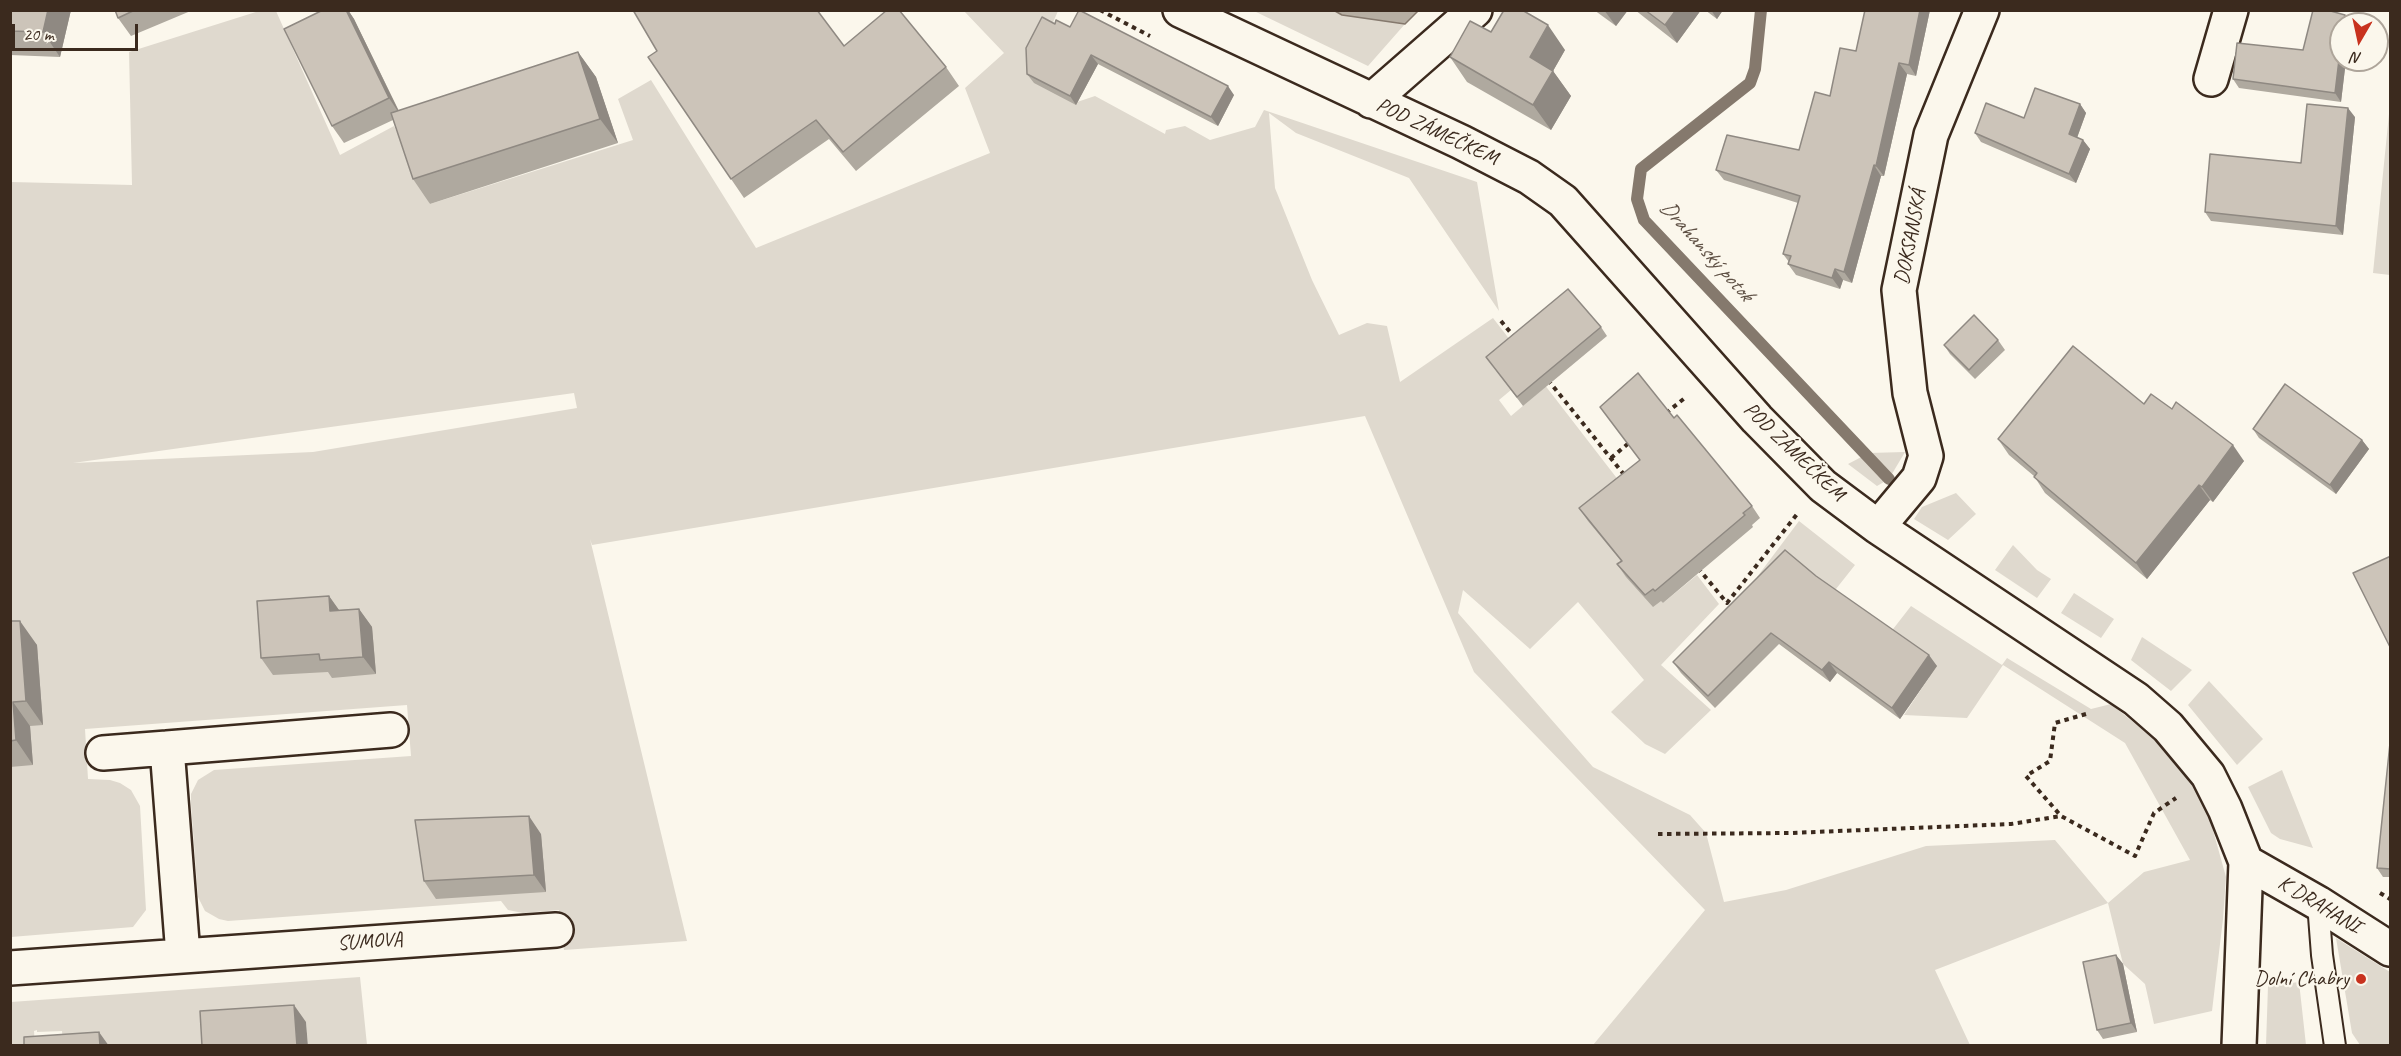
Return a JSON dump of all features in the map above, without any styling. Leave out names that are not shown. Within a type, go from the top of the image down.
[{"type":"street","name":"POD ZÁMEČKEM","points":[[1180,10],[1461,142],[1528,177],[1563,201],[1757,419],[1823,486],[1878,527],[2136,699],[2168,727],[2208,775],[2225,809],[2246,862],[2239,1046]]},
{"type":"street","points":[[1371,101],[1475,10]]},
{"type":"street","name":"DOKSANSKÁ","points":[[1878,527],[1919,478],[1926,456],[1910,393],[1899,290],[1931,135],[1982,10]]},
{"type":"street","points":[[2211,80],[2231,10]]},
{"type":"street","points":[[103,753],[392,730]]},
{"type":"street","points":[[167,748],[183,955]]},
{"type":"street","name":"K DRAHANI","points":[[2246,862],[2318,903],[2391,949]]},
{"type":"street","name":"SUMOVA","points":[[10,968],[556,930]]},
{"type":"lane","points":[[2318,903],[2322,956],[2335,1046]]},
{"type":"path","points":[[1501,321],[1523,348]]},
{"type":"path","points":[[1545,376],[1632,485]]},
{"type":"path","points":[[1663,416],[1690,394]]},
{"type":"path","points":[[1611,458],[1637,437]]},
{"type":"path","points":[[1698,567],[1726,603],[1799,512]]},
{"type":"path","points":[[2136,699],[2055,723],[2050,760],[2026,776],[2061,816],[2135,856],[2154,813],[2208,775]]},
{"type":"path","points":[[1658,834],[1790,833],[2011,824],[2061,816]]},
{"type":"shaded area","points":[[259,11],[276,11],[340,155],[394,126],[430,204],[633,140],[618,99],[651,80],[756,248],[990,153],[965,88],[1004,53],[964,11],[1058,11],[1051,27],[1077,102],[1095,96],[1165,134],[1166,130],[1185,126],[1210,140],[1255,127],[1264,110],[1477,182],[1499,311],[1409,178],[1296,133],[1269,113],[1275,188],[1312,280],[1339,335],[1367,323],[1387,326],[1400,382],[1493,318],[1626,490],[1663,603],[1697,575],[1719,604],[1661,665],[1711,710],[1665,754],[1645,744],[1611,712],[1644,680],[1578,602],[1530,649],[1463,590],[1458,613],[1593,767],[1690,815],[1706,833],[1724,902],[1786,890],[1926,846],[2055,840],[2108,903],[1935,970],[1970,1045],[1593,1045],[1705,910],[1474,672],[1365,416],[592,545],[590,539],[687,941],[564,950],[559,910],[523,913],[508,910],[501,901],[228,921],[205,911],[198,897],[191,804],[191,794],[198,780],[214,770],[411,756],[407,705],[85,729],[88,779],[120,783],[131,790],[140,806],[146,910],[133,927],[11,937],[11,182],[132,185],[129,52]],"holes":[[[1492,366],[1544,388],[1511,416],[1499,400],[1511,390]],[[574,393],[577,408],[313,452],[73,463]]]},
{"type":"shaded area","points":[[1254,11],[1335,11],[1342,15],[1405,24],[1368,66]]},
{"type":"shaded area","points":[[1335,11],[1418,11],[1405,24],[1342,15]]},
{"type":"shaded area","points":[[2390,104],[2390,275],[2373,273]]},
{"type":"shaded area","points":[[1905,452],[1889,479],[1877,486],[1848,464],[1869,453]]},
{"type":"shaded area","points":[[1956,493],[1976,514],[1948,540],[1914,519],[1922,507]]},
{"type":"shaded area","points":[[1799,521],[1855,565],[1832,594],[1757,577]]},
{"type":"shaded area","points":[[2013,545],[2037,570],[2051,579],[2037,598],[1995,570]]},
{"type":"shaded area","points":[[2074,593],[2114,619],[2101,638],[2061,613]]},
{"type":"shaded area","points":[[1911,606],[2002,665],[2007,658],[2091,709],[2111,704],[2154,739],[2192,784],[2209,816],[2226,877],[2212,1011],[2154,1024],[2145,984],[2123,964],[2108,903],[2144,872],[2190,860],[2125,743],[2003,665],[1967,718],[1904,715],[1936,667],[1890,633]]},
{"type":"shaded area","points":[[2142,637],[2192,670],[2171,691],[2131,660]]},
{"type":"shaded area","points":[[2209,681],[2263,739],[2237,765],[2188,705]]},
{"type":"shaded area","points":[[2282,770],[2313,848],[2280,839],[2271,833],[2248,787]]},
{"type":"shaded area","points":[[2336,938],[2390,972],[2390,1045],[2360,1045],[2352,1033]]},
{"type":"shaded area","points":[[360,977],[367,1045],[308,1045],[306,1022],[213,1045],[63,1045],[62,1031],[37,1032],[37,1030],[34,1031],[35,1045],[11,1046],[11,1002]]},
{"type":"shaded area","points":[[2299,982],[2306,1045],[2266,1045],[2268,986]]},
{"type":"building","points":[[10,10],[48,10],[43,32],[10,31]]},
{"type":"building","points":[[115,10],[135,10],[118,18]]},
{"type":"building","points":[[323,10],[346,10],[389,98],[332,126],[284,29]]},
{"type":"building","points":[[633,10],[817,10],[844,46],[887,10],[899,10],[946,67],[843,152],[816,120],[731,179],[648,57],[657,51]]},
{"type":"building","points":[[1079,10],[1228,86],[1211,117],[1091,55],[1070,96],[1027,74],[1026,48],[1042,17],[1055,24],[1056,20],[1070,27]]},
{"type":"building","points":[[1504,10],[1522,10],[1548,25],[1530,57],[1553,71],[1533,105],[1450,57],[1470,21],[1491,32]]},
{"type":"building","points":[[1645,10],[1676,10],[1665,25]]},
{"type":"building","points":[[1865,10],[1920,10],[1909,65],[1899,63],[1876,166],[1874,165],[1844,272],[1835,269],[1832,278],[1788,264],[1791,256],[1783,254],[1800,196],[1716,170],[1727,135],[1799,150],[1815,92],[1830,96],[1840,48],[1856,51]]},
{"type":"building","points":[[2313,10],[2334,12],[2329,12],[2329,72],[2338,72],[2335,93],[2233,79],[2237,43],[2303,50]]},
{"type":"building","points":[[578,52],[600,119],[413,179],[391,113]]},
{"type":"building","points":[[2035,88],[2080,104],[2069,134],[2083,140],[2069,174],[1975,133],[1986,103],[2024,118]]},
{"type":"building","points":[[2307,104],[2348,108],[2336,226],[2205,212],[2210,154],[2301,163]]},
{"type":"building","points":[[1568,289],[1601,327],[1517,397],[1486,357]]},
{"type":"building","points":[[1974,315],[1998,340],[1969,370],[1944,345]]},
{"type":"building","points":[[2073,346],[2144,404],[2151,394],[2172,409],[2176,402],[2233,445],[2202,487],[2199,485],[2136,563],[2034,477],[2037,473],[1998,439]]},
{"type":"building","points":[[1638,373],[1674,418],[1677,415],[1752,506],[1743,513],[1745,515],[1655,591],[1653,589],[1645,595],[1617,564],[1622,561],[1579,508],[1640,460],[1600,407]]},
{"type":"building","points":[[2285,384],[2362,440],[2330,485],[2253,429]]},
{"type":"building","points":[[1785,550],[1816,576],[1929,655],[1892,708],[1829,662],[1822,670],[1771,633],[1708,696],[1673,662]]},
{"type":"building","points":[[2391,556],[2391,649],[2353,573]]},
{"type":"building","points":[[329,596],[330,611],[359,609],[363,657],[320,660],[319,654],[261,658],[257,601]]},
{"type":"building","points":[[10,621],[20,621],[26,701],[13,702],[16,740],[10,741]]},
{"type":"building","points":[[2391,743],[2391,869],[2377,868]]},
{"type":"building","points":[[529,816],[534,875],[424,881],[415,820]]},
{"type":"building","points":[[2116,955],[2131,1023],[2097,1030],[2083,962]]},
{"type":"building","points":[[294,1005],[297,1046],[202,1046],[200,1011]]},
{"type":"building","points":[[99,1032],[100,1046],[24,1046],[24,1037]]},
{"type":"waterway","name":"Drahanský potok","points":[[1761,10],[1755,69],[1750,83],[1641,169],[1637,199],[1644,220],[1889,479]]},
{"type":"place","name":"Dolní Chabry","points":[[2361,979]]}]
